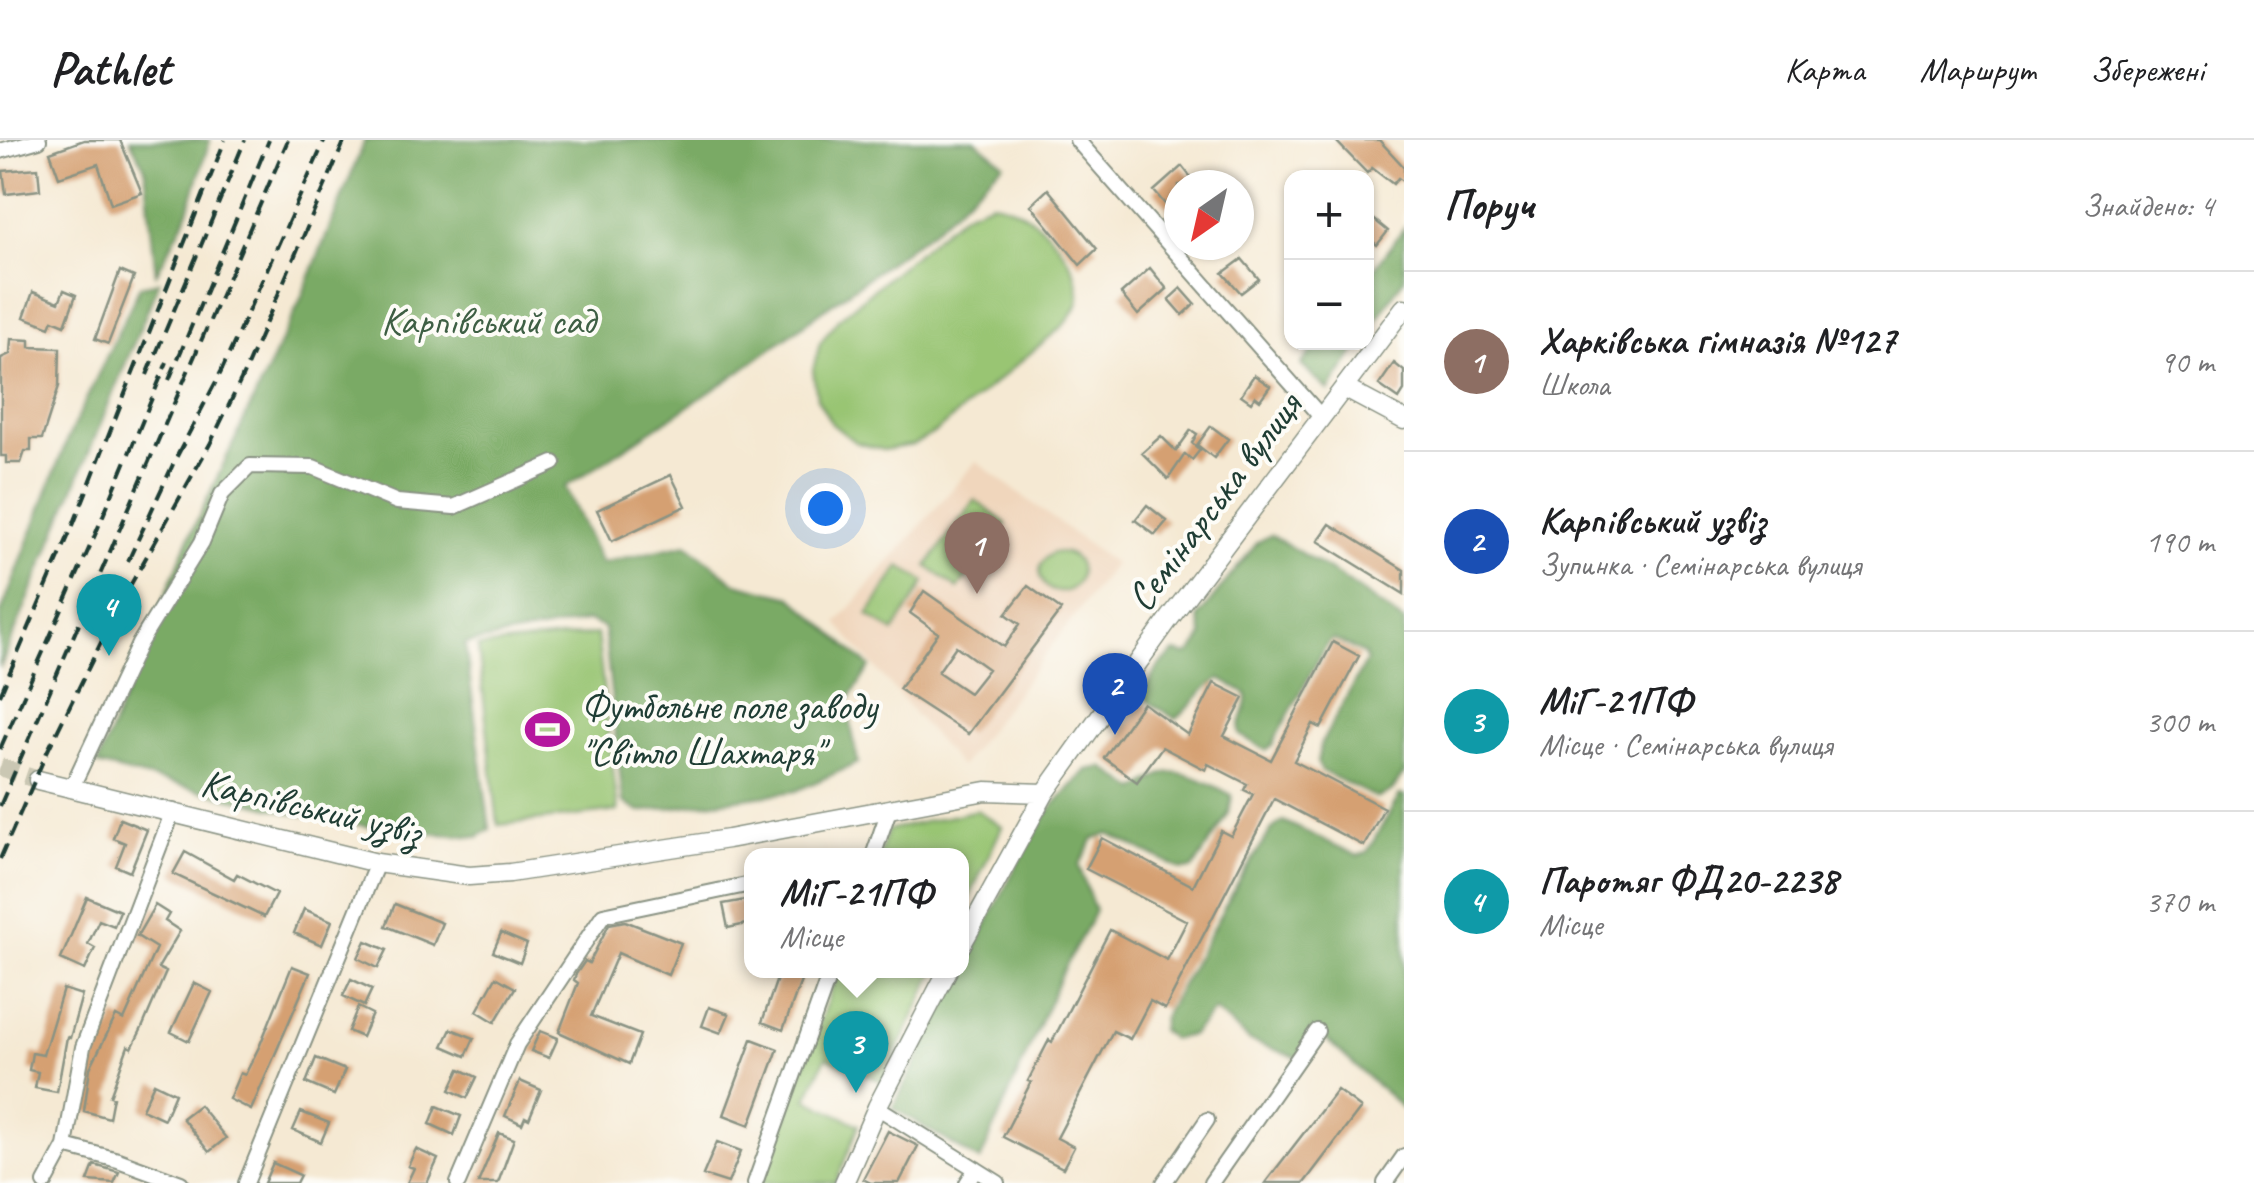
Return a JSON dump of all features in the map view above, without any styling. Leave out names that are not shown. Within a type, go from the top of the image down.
[{"type":"main road","name":"Семінарська вулиця","points":[[969,931],[1045,793],[1404,308]]},
{"type":"main road","points":[[1344,388],[1404,420]]},
{"type":"main road","name":"Карпівський узвіз","points":[[38,780],[377,862],[469,876],[510,873],[890,810],[986,790],[1045,793]]},
{"type":"main road","points":[[844,1183],[877,1107],[944,978]]},
{"type":"street","points":[[0,152],[39,140]]},
{"type":"street","points":[[1076,140],[1322,418]]},
{"type":"street","points":[[71,789],[139,644],[202,542],[222,494],[250,466],[313,468],[397,502],[454,507],[554,463]]},
{"type":"street","points":[[876,848],[890,810]]},
{"type":"street","points":[[45,1183],[65,1146],[83,1048],[173,812]]},
{"type":"street","points":[[246,1183],[377,862]]},
{"type":"street","points":[[458,1183],[518,1044],[603,914],[744,885]]},
{"type":"street","points":[[755,1183],[828,978]]},
{"type":"street","points":[[1210,1183],[1317,1031]]},
{"type":"street","points":[[877,1107],[998,1183]]},
{"type":"street","points":[[1164,1183],[1207,1120]]},
{"type":"street","points":[[65,1146],[181,1183]]},
{"type":"street","points":[[1385,1183],[1404,1156]]},
{"type":"street","points":[[968,1183],[976,1169]]},
{"type":"shaded area","points":[[976,461],[1114,564],[960,767],[837,623]]},
{"type":"green space","points":[[130,140],[210,140],[186,217],[156,274],[145,168]]},
{"type":"green space","name":"Карпівський сад","points":[[365,140],[975,140],[1004,163],[935,228],[728,380],[565,487],[601,563],[687,544],[736,583],[792,597],[870,667],[847,702],[858,763],[796,791],[640,812],[623,802],[604,628],[589,621],[465,644],[490,829],[478,837],[389,830],[291,813],[97,765],[188,540],[300,301]]},
{"type":"green space","points":[[991,202],[1006,205],[1036,222],[1062,250],[1077,282],[1079,297],[1075,309],[1064,325],[937,431],[913,445],[883,450],[855,442],[832,424],[817,398],[813,370],[820,343],[838,319],[964,213]]},
{"type":"green space","points":[[1404,228],[1404,278],[1374,323],[1374,269]]},
{"type":"green space","points":[[159,282],[0,668],[0,616],[67,440],[140,286]]},
{"type":"green space","points":[[1313,350],[1356,350],[1329,391],[1301,365]]},
{"type":"green space","points":[[975,500],[1006,524],[958,589],[927,566]]},
{"type":"green space","points":[[1271,535],[1404,622],[1404,773],[1391,792],[1377,798],[1322,771],[1317,762],[1321,744],[1366,661],[1364,654],[1333,639],[1266,750],[1240,735],[1247,694],[1220,679],[1176,719],[1150,703],[1142,693],[1160,665],[1175,652],[1192,652],[1203,636],[1198,617],[1258,542]]},
{"type":"green space","points":[[1060,552],[1074,558],[1080,572],[1074,586],[1060,592],[1046,586],[1040,572],[1046,558]]},
{"type":"green space","points":[[900,566],[925,582],[894,632],[868,615]]},
{"type":"green space","name":"Футбольне поле заводу \"Світло Шахтаря\"","points":[[597,634],[618,811],[498,825],[478,647]]},
{"type":"green space","points":[[1103,767],[1137,790],[1167,773],[1191,776],[1232,795],[1229,813],[1193,869],[1182,870],[1109,834],[1094,839],[1079,866],[1095,911],[1059,979],[980,1161],[893,1108],[959,978],[969,978],[969,958],[1015,868],[1050,809],[1087,770]]},
{"type":"green space","points":[[1400,795],[1404,796],[1404,1110],[1317,1031],[1298,1058],[1250,1041],[1214,1010],[1192,1035],[1172,1039],[1161,1030],[1163,1018],[1272,829],[1283,821],[1358,856],[1367,852]]},
{"type":"green space","points":[[977,810],[1002,827],[969,898],[969,848],[882,848],[888,830]]},
{"type":"green space","points":[[835,978],[932,978],[883,1082],[826,1057],[807,1099],[859,1125],[836,1183],[761,1183]]},
{"type":"building","points":[[84,140],[120,140],[142,193],[111,204],[98,164],[59,177],[50,152]]},
{"type":"building","points":[[1335,140],[1379,140],[1404,167],[1404,182],[1398,178],[1393,184],[1372,168],[1364,170]]},
{"type":"building","points":[[38,168],[40,190],[6,194],[3,171]]},
{"type":"building","points":[[1164,182],[1164,203],[1154,191]]},
{"type":"building","points":[[1048,189],[1097,249],[1080,265],[1031,205]]},
{"type":"building","points":[[1374,219],[1388,231],[1377,245],[1374,243]]},
{"type":"building","points":[[1243,260],[1259,279],[1241,293],[1223,273]]},
{"type":"building","points":[[1150,268],[1167,289],[1138,315],[1121,294]]},
{"type":"building","points":[[120,271],[134,277],[108,344],[95,339]]},
{"type":"building","points":[[1181,288],[1195,304],[1183,315],[1169,299]]},
{"type":"building","points":[[64,290],[76,295],[65,325],[53,320],[50,327],[24,317],[33,292],[59,302]]},
{"type":"building","points":[[11,339],[30,340],[30,347],[60,348],[59,386],[42,439],[31,439],[31,451],[25,451],[21,463],[6,463],[6,456],[1,456],[1,358],[10,354]]},
{"type":"building","points":[[1394,363],[1404,371],[1404,391],[1399,399],[1379,385]]},
{"type":"building","points":[[1254,375],[1270,386],[1260,400],[1255,396],[1251,402],[1241,395]]},
{"type":"building","points":[[1211,426],[1228,439],[1214,458],[1197,445]]},
{"type":"building","points":[[1191,430],[1197,434],[1192,443],[1200,450],[1192,460],[1185,454],[1168,479],[1142,453],[1161,436],[1176,451]]},
{"type":"building","points":[[671,475],[686,506],[612,541],[597,510]]},
{"type":"building","points":[[1147,505],[1167,521],[1155,535],[1135,520]]},
{"type":"building","points":[[1330,524],[1404,570],[1404,594],[1318,541]]},
{"type":"building","points":[[1028,586],[1061,610],[968,734],[899,689],[938,633],[910,613],[924,591],[1004,647],[1020,624],[1006,614]],"holes":[[[956,646],[988,669],[969,693],[938,672]]]},
{"type":"building","points":[[1333,642],[1359,656],[1321,728],[1313,724],[1294,761],[1384,808],[1364,846],[1274,799],[1165,1009],[1150,1001],[1130,1039],[1113,1031],[1057,1138],[1074,1147],[1063,1168],[1003,1137],[1049,1040],[1052,1042],[1110,930],[1167,960],[1187,921],[1086,869],[1102,838],[1193,886],[1221,831],[1231,836],[1253,794],[1244,790],[1247,784],[1208,764],[1206,770],[1162,747],[1137,782],[1104,758],[1143,703],[1188,735],[1214,683],[1244,698],[1224,736],[1271,760]]},
{"type":"building","points":[[120,819],[147,830],[130,872],[116,866],[125,843],[113,838]]},
{"type":"building","points":[[185,852],[234,879],[237,874],[276,894],[264,917],[173,874]]},
{"type":"building","points":[[87,897],[120,911],[114,926],[99,920],[88,944],[95,948],[85,970],[61,959]]},
{"type":"building","points":[[744,900],[744,925],[728,928],[723,904]]},
{"type":"building","points":[[395,904],[442,923],[433,945],[386,926]]},
{"type":"building","points":[[155,905],[169,914],[165,921],[180,931],[158,968],[166,972],[142,1028],[132,1048],[128,1046],[110,1096],[113,1097],[109,1118],[84,1111],[90,1068],[116,1016],[124,1020],[156,948],[137,936]]},
{"type":"building","points":[[304,909],[332,921],[322,945],[294,933]]},
{"type":"building","points":[[625,921],[681,943],[668,975],[618,953],[591,1016],[640,1035],[629,1064],[559,1032],[578,983],[574,980],[576,974],[585,961],[589,963],[609,924]]},
{"type":"building","points":[[501,933],[527,944],[520,963],[493,952]]},
{"type":"building","points":[[366,941],[387,950],[378,968],[358,958]]},
{"type":"building","points":[[292,966],[310,973],[251,1110],[229,1099],[240,1073],[245,1075],[260,1045]]},
{"type":"building","points":[[496,977],[515,988],[495,1022],[477,1011]]},
{"type":"building","points":[[777,978],[802,978],[783,1030],[762,1022]]},
{"type":"building","points":[[351,979],[372,989],[364,1006],[343,996]]},
{"type":"building","points":[[194,983],[212,992],[189,1041],[171,1032]]},
{"type":"building","points":[[63,989],[82,995],[70,1038],[67,1037],[57,1092],[35,1088],[38,1072],[29,1070],[32,1053],[43,1055]]},
{"type":"building","points":[[358,1007],[372,1014],[362,1037],[348,1031]]},
{"type":"building","points":[[709,1007],[729,1014],[721,1033],[702,1026]]},
{"type":"building","points":[[451,1029],[474,1038],[466,1056],[443,1046]]},
{"type":"building","points":[[540,1031],[558,1038],[549,1058],[531,1051]]},
{"type":"building","points":[[752,1039],[778,1049],[750,1125],[724,1115]]},
{"type":"building","points":[[316,1058],[345,1070],[334,1095],[306,1083]]},
{"type":"building","points":[[460,1069],[477,1077],[467,1098],[450,1090]]},
{"type":"building","points":[[520,1081],[541,1090],[529,1119],[525,1117],[522,1124],[505,1116]]},
{"type":"building","points":[[154,1083],[175,1093],[164,1119],[142,1109]]},
{"type":"building","points":[[1337,1090],[1361,1108],[1304,1183],[1265,1183]]},
{"type":"building","points":[[199,1105],[226,1138],[209,1152],[182,1118]]},
{"type":"building","points":[[437,1106],[461,1116],[454,1135],[430,1124]]},
{"type":"building","points":[[301,1112],[329,1123],[321,1142],[293,1130]]},
{"type":"building","points":[[888,1131],[918,1146],[899,1183],[871,1183],[863,1179]]},
{"type":"building","points":[[499,1133],[514,1139],[498,1183],[478,1183]]},
{"type":"building","points":[[717,1142],[741,1151],[728,1183],[703,1175]]},
{"type":"building","points":[[416,1149],[438,1159],[427,1183],[407,1183],[414,1168],[408,1166]]},
{"type":"building","points":[[273,1163],[300,1175],[296,1183],[264,1183]]},
{"type":"building","points":[[94,1165],[119,1172],[114,1183],[88,1181]]},
{"type":"tunnel","points":[[0,767],[38,780]]},
{"type":"railway","points":[[0,695],[74,523],[225,140]]},
{"type":"railway","points":[[147,375],[245,140]]},
{"type":"railway","points":[[169,380],[269,140]]},
{"type":"railway","points":[[0,806],[288,140]]},
{"type":"railway","points":[[128,561],[221,372],[325,140]]},
{"type":"railway","points":[[0,859],[47,752],[122,600],[210,444],[241,380],[345,140]]},
{"type":"railway","points":[[0,749],[167,362]]},
{"type":"place","name":"Харківська гімназія №127","points":[[977,594]]},
{"type":"place","name":"Паротяг ФД20-2238","points":[[109,656]]},
{"type":"place","name":"Футбольне поле заводу \"Світло Шахтаря\"","points":[[548,729]]},
{"type":"place","name":"Карпівський узвіз","points":[[1115,735]]},
{"type":"place","name":"МіГ-21ПФ","points":[[856,1093]]}]
